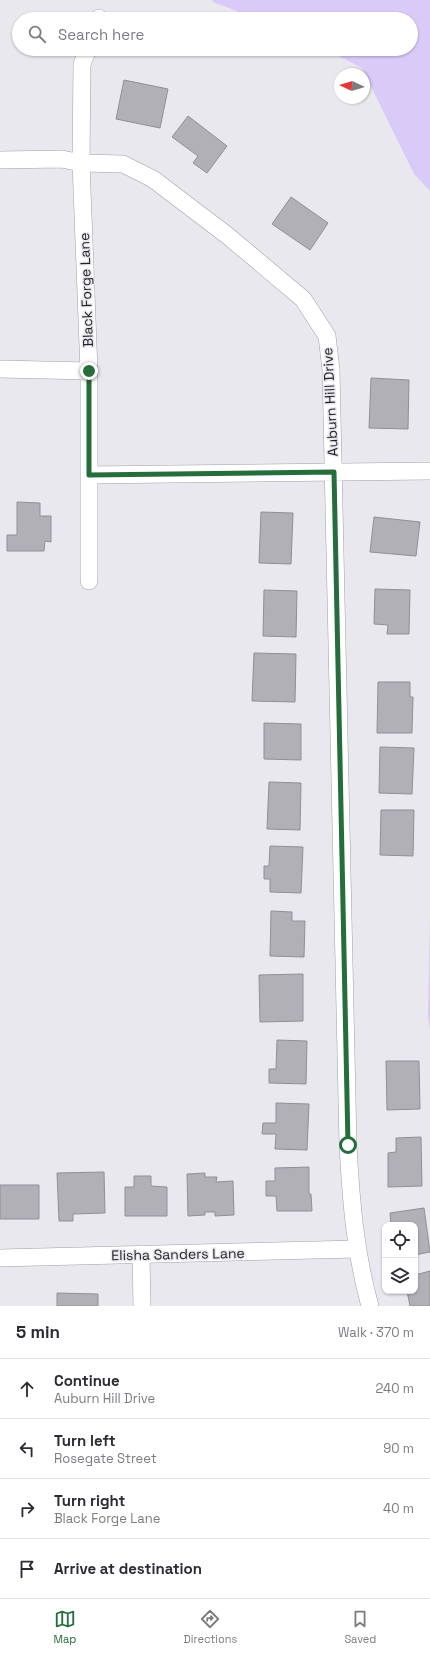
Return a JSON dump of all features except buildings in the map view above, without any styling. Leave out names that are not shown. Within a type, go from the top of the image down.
[{"type":"street","name":"Black Forge Lane","points":[[85,56],[82,64],[81,163],[89,371],[89,581]]},
{"type":"street","name":"Auburn Hill Drive","points":[[0,160],[62,159],[81,163],[123,164],[153,179],[228,236],[303,299],[326,336],[331,370],[334,472],[348,1145],[351,1204],[356,1249],[370,1306]]},
{"type":"street","points":[[0,369],[89,371]]},
{"type":"street","points":[[89,475],[430,471]]},
{"type":"street","name":"Elisha Sanders Lane","points":[[0,1258],[356,1249]]},
{"type":"street","points":[[141,1254],[142,1306]]},
{"type":"shaded area","points":[[212,0],[430,0],[430,191],[414,174],[370,84],[370,68],[362,68],[339,56],[418,56],[418,12],[239,12],[213,2]]},
{"type":"shaded area","points":[[430,913],[430,1031],[428,1016]]},
{"type":"route","points":[[89,371],[89,475],[334,472],[348,1145]]}]
